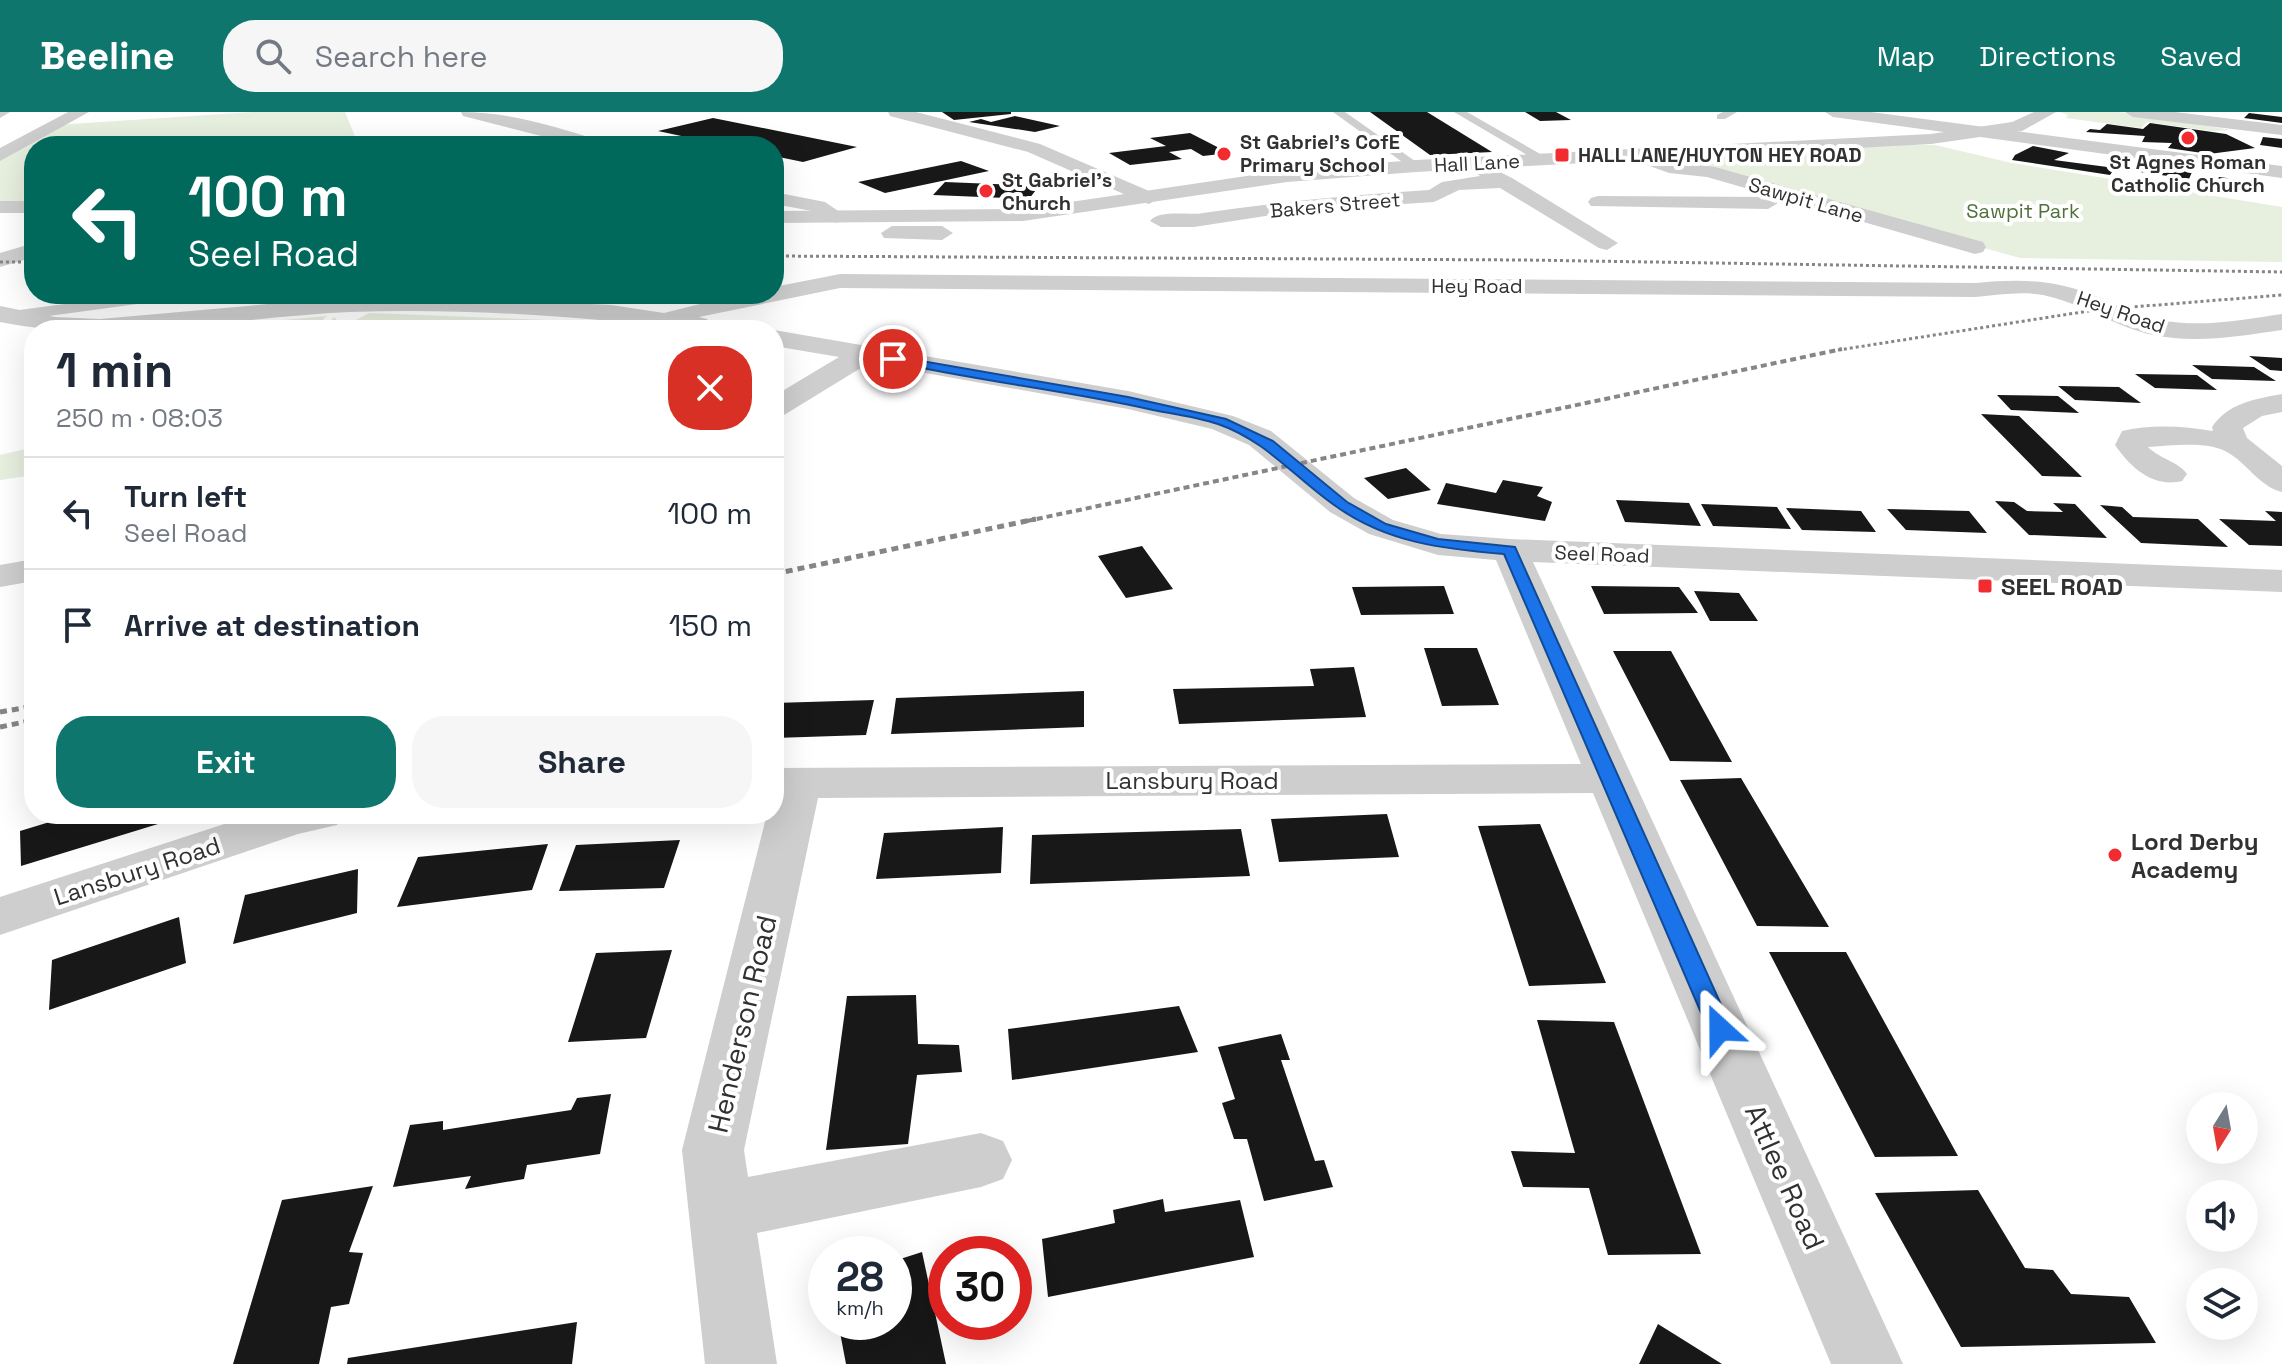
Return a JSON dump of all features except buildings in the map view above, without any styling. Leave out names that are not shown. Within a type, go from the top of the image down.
[{"type":"street","points":[[36,136],[81,112]]},
{"type":"street","points":[[469,112],[567,136]]},
{"type":"street","points":[[896,112],[1034,148],[1149,198]]},
{"type":"street","points":[[1833,112],[1883,116],[2282,172]]},
{"type":"street","points":[[1991,132],[2016,127],[2048,112]]},
{"type":"street","points":[[2133,112],[2282,130]]},
{"type":"street","points":[[1883,116],[1933,130],[1936,137],[1931,139]]},
{"type":"street","name":"Hall Lane","points":[[784,217],[836,217],[929,227],[1287,176],[1416,166],[1931,139],[1991,132]]},
{"type":"street","points":[[0,155],[24,142]]},
{"type":"street","name":"Sawpit Lane","points":[[1637,155],[1669,167],[1708,171],[1975,247]]},
{"type":"street","points":[[1471,163],[1607,243]]},
{"type":"street","name":"Bakers Street","points":[[1161,221],[1194,221],[1297,205],[1434,196],[1442,188],[1458,184],[1505,182]]},
{"type":"street","points":[[1598,202],[1674,196],[1807,200]]},
{"type":"street","points":[[784,200],[818,206],[836,217]]},
{"type":"street","points":[[0,207],[24,207]]},
{"type":"street","points":[[892,233],[929,227]]},
{"type":"street","points":[[0,260],[24,253]]},
{"type":"street","name":"Hey Road","points":[[784,291],[840,281],[1976,290],[2032,286],[2063,293],[2140,323],[2168,329],[2223,330],[2282,322]]},
{"type":"street","points":[[230,320],[348,305],[426,304],[611,313],[668,320]]},
{"type":"street","name":"Hey Road","points":[[668,320],[724,304]]},
{"type":"street","name":"Seel Road","points":[[784,340],[1128,400],[1222,422],[1269,443],[1342,505],[1381,527],[1438,544],[1510,550],[2282,581]]},
{"type":"street","points":[[784,403],[864,354]]},
{"type":"street","points":[[2282,403],[2254,407],[2237,415],[2227,427],[2234,443],[2282,482]]},
{"type":"street","points":[[2171,474],[2150,467],[2138,457],[2131,445],[2133,438],[2186,436],[2234,443]]},
{"type":"street","name":"Attlee Road","points":[[1510,550],[1867,1364]]},
{"type":"street","points":[[0,576],[24,572]]},
{"type":"street","name":"Lansbury Road","points":[[786,782],[1610,778]]},
{"type":"street","name":"Lansbury Road","points":[[0,916],[276,824]]},
{"type":"street","name":"Henderson Road","points":[[741,1364],[713,1150],[778,824]]},
{"type":"street","points":[[722,1211],[981,1160]]},
{"type":"lane","points":[[1338,112],[1416,166]]},
{"type":"lane","points":[[1459,112],[1543,159]]},
{"type":"lane","points":[[57,320],[129,304]]},
{"type":"green space","points":[[253,112],[345,112],[355,136],[35,136],[56,125]]},
{"type":"green space","points":[[2060,112],[2119,112],[2232,130],[2211,131],[2147,122],[2141,128],[2066,118],[2068,115]]},
{"type":"green space","points":[[24,142],[24,208],[0,207],[0,155]]},
{"type":"green space","name":"Sawpit Park","points":[[1885,145],[1935,145],[2012,163],[2282,207],[2282,262],[2020,258],[1689,166],[1682,161],[1700,155],[1821,151]]},
{"type":"green space","points":[[369,313],[548,320],[356,320]]},
{"type":"green space","points":[[327,316],[322,320],[284,320]]},
{"type":"green space","points":[[24,449],[24,476],[0,480],[0,455]]},
{"type":"railway","points":[[784,256],[1525,260],[2282,272]]},
{"type":"railway","points":[[0,262],[24,262]]},
{"type":"railway","points":[[1834,351],[2095,310],[2282,295]]},
{"type":"railway","points":[[1834,351],[1842,349]]},
{"type":"railway","points":[[1027,521],[1834,351]]},
{"type":"railway","points":[[784,572],[1036,519]]},
{"type":"railway","points":[[0,712],[24,708]]},
{"type":"railway","points":[[0,727],[24,722]]},
{"type":"place","name":"St Agnes Roman Catholic Church","points":[[2188,138]]},
{"type":"place","name":"St Gabriel's CofE Primary School","points":[[1224,154]]},
{"type":"place","name":"HALL LANE/HUYTON HEY ROAD","points":[[1562,155]]},
{"type":"place","name":"St Gabriel's Church","points":[[986,191]]},
{"type":"place","name":"SEEL ROAD","points":[[1985,586]]},
{"type":"place","name":"Lord Derby Academy","points":[[2115,855]]},
{"type":"route","points":[[893,359],[1128,400],[1222,422],[1269,443],[1342,505],[1381,527],[1438,544],[1510,550],[1720,1029]]}]
